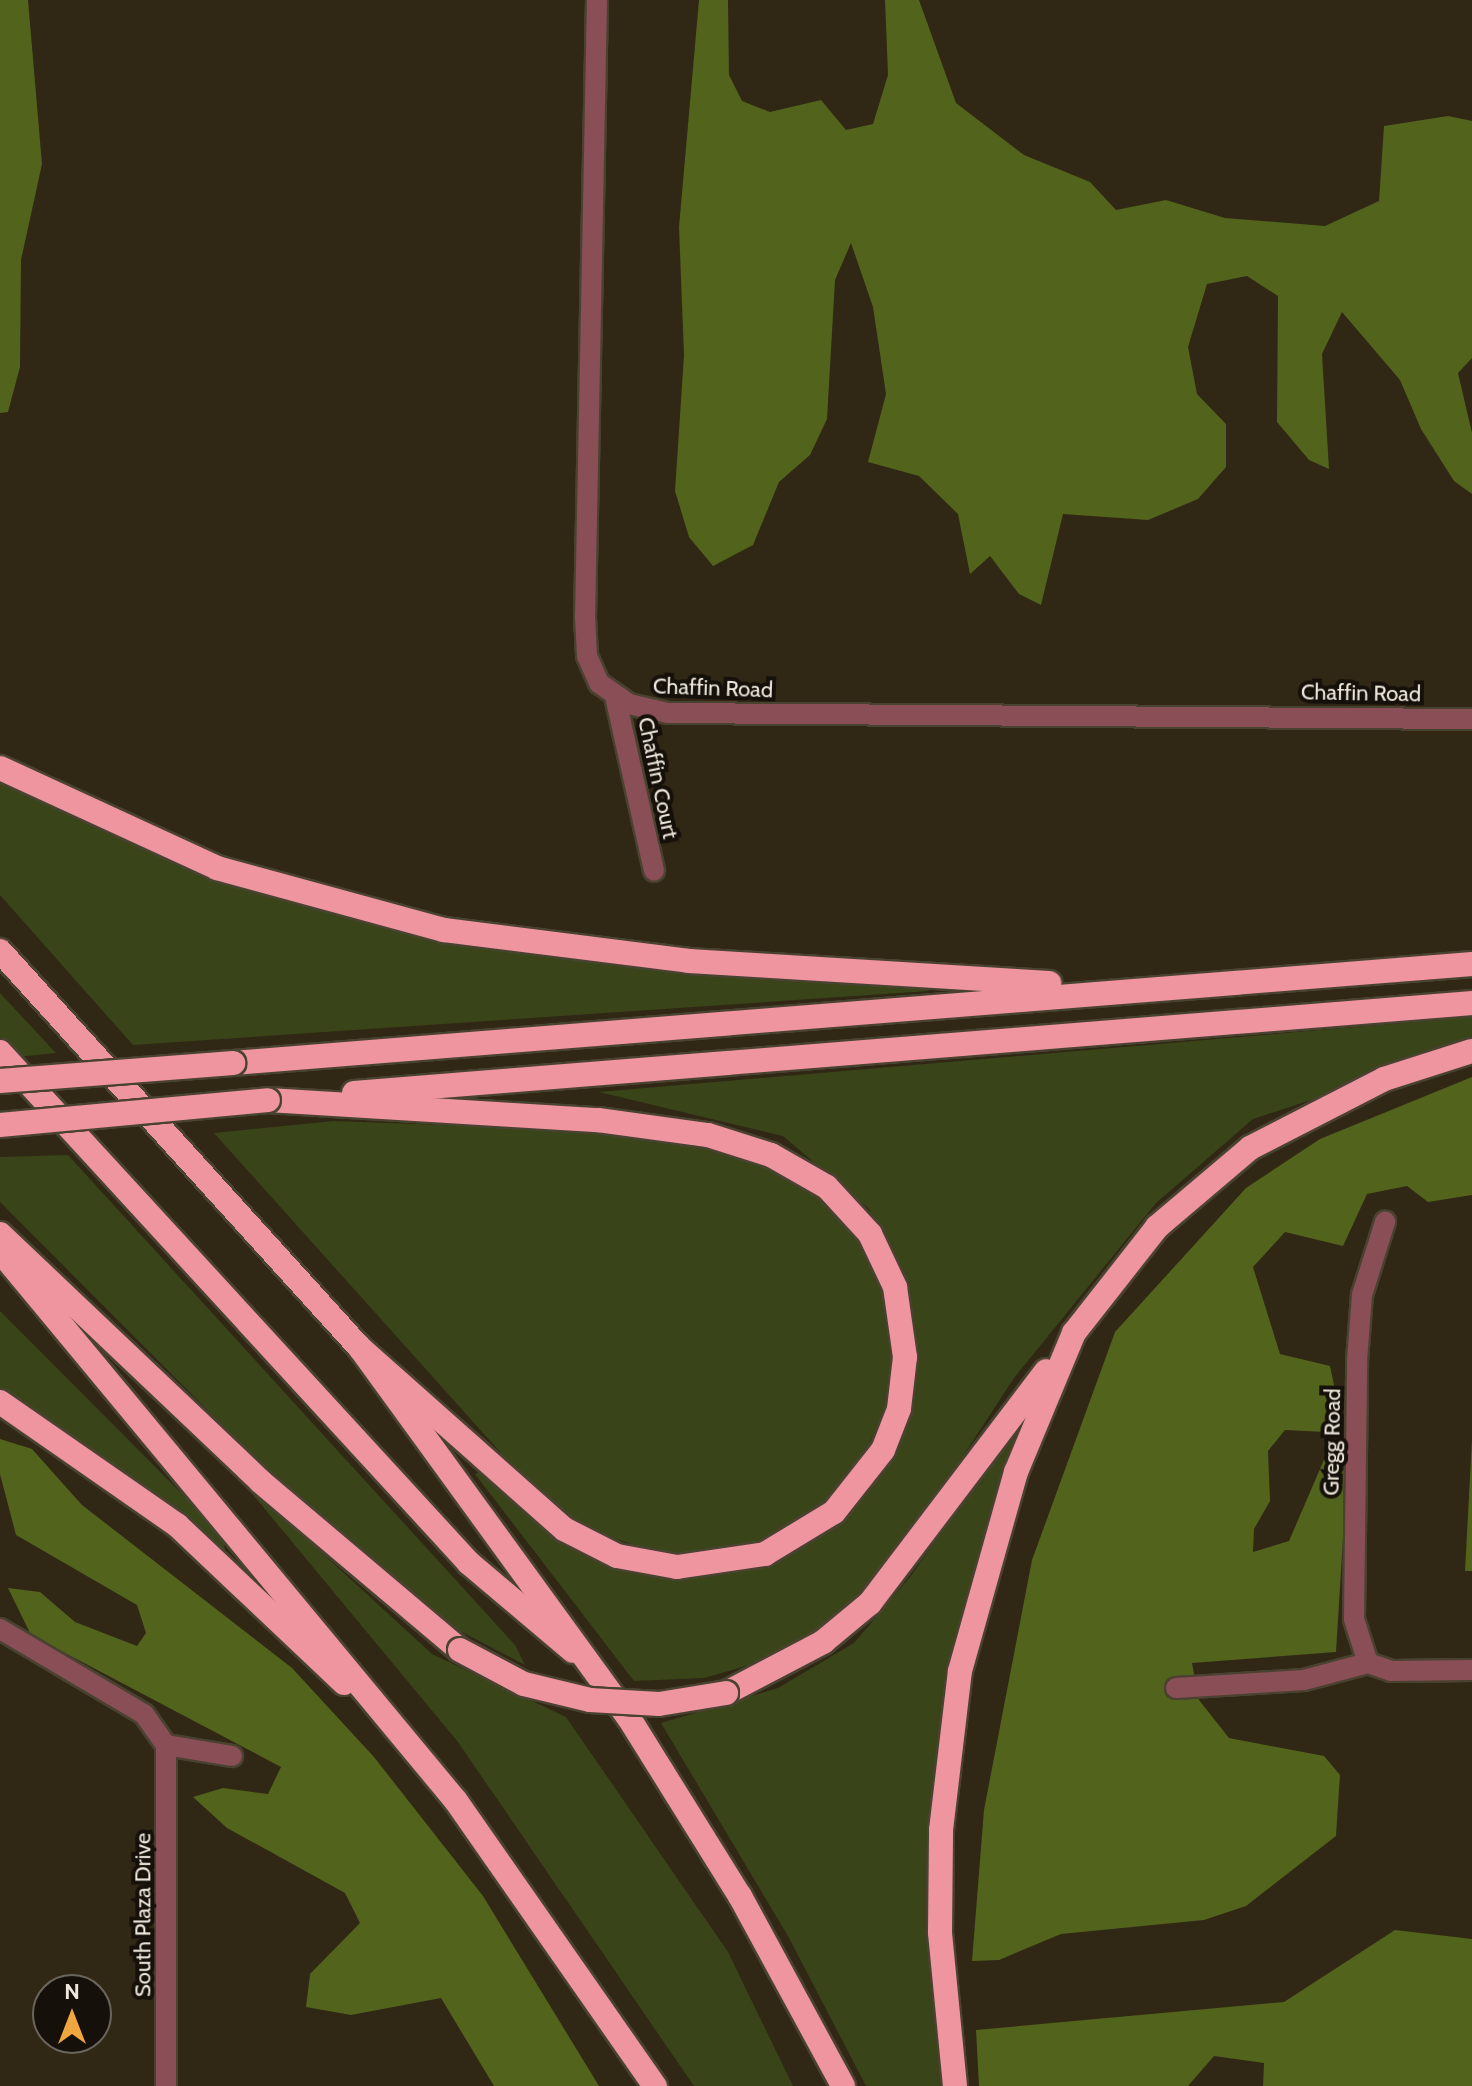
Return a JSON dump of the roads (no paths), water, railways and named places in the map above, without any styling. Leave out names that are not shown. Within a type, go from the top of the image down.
[{"type":"highway","points":[[0,768],[217,868],[444,930],[729,964],[1175,984]]},
{"type":"highway","points":[[0,951],[360,1348],[599,1674],[724,1870],[843,2086]]},
{"type":"highway","points":[[0,1081],[1175,984],[1472,964]]},
{"type":"highway","points":[[0,1125],[268,1100],[1472,1003]]},
{"type":"highway","points":[[0,1234],[260,1481],[460,1650],[524,1684],[590,1700],[659,1704],[726,1693],[823,1642],[870,1603],[1157,1227],[1250,1148],[1384,1079],[1472,1051]]},
{"type":"highway","points":[[0,1052],[469,1563],[599,1674]]},
{"type":"highway","points":[[268,1100],[598,1120],[708,1135],[771,1155],[827,1187],[870,1234],[895,1287],[905,1357],[899,1409],[883,1450],[834,1512],[765,1554],[677,1567],[617,1556],[564,1529],[360,1348]]},
{"type":"highway","points":[[0,1251],[392,1721],[510,1873],[655,2086]]},
{"type":"highway","points":[[955,2086],[940,1917],[943,1814],[960,1671],[1016,1472],[1074,1333]]},
{"type":"highway","points":[[0,1402],[177,1525],[392,1721]]},
{"type":"street","points":[[597,0],[585,643],[590,670],[615,696]]},
{"type":"street","name":"Chaffin Road","points":[[615,696],[668,713],[1472,719]]},
{"type":"street","name":"Chaffin Court","points":[[615,696],[654,871]]},
{"type":"street","name":"Gregg Road","points":[[1368,1663],[1354,1619],[1357,1361],[1362,1295],[1385,1222]]},
{"type":"street","points":[[0,1629],[144,1714],[166,1745],[232,1756]]},
{"type":"street","points":[[1176,1688],[1304,1680],[1368,1663],[1391,1671],[1472,1670]]},
{"type":"street","name":"South Plaza Drive","points":[[166,1745],[166,2086]]}]
